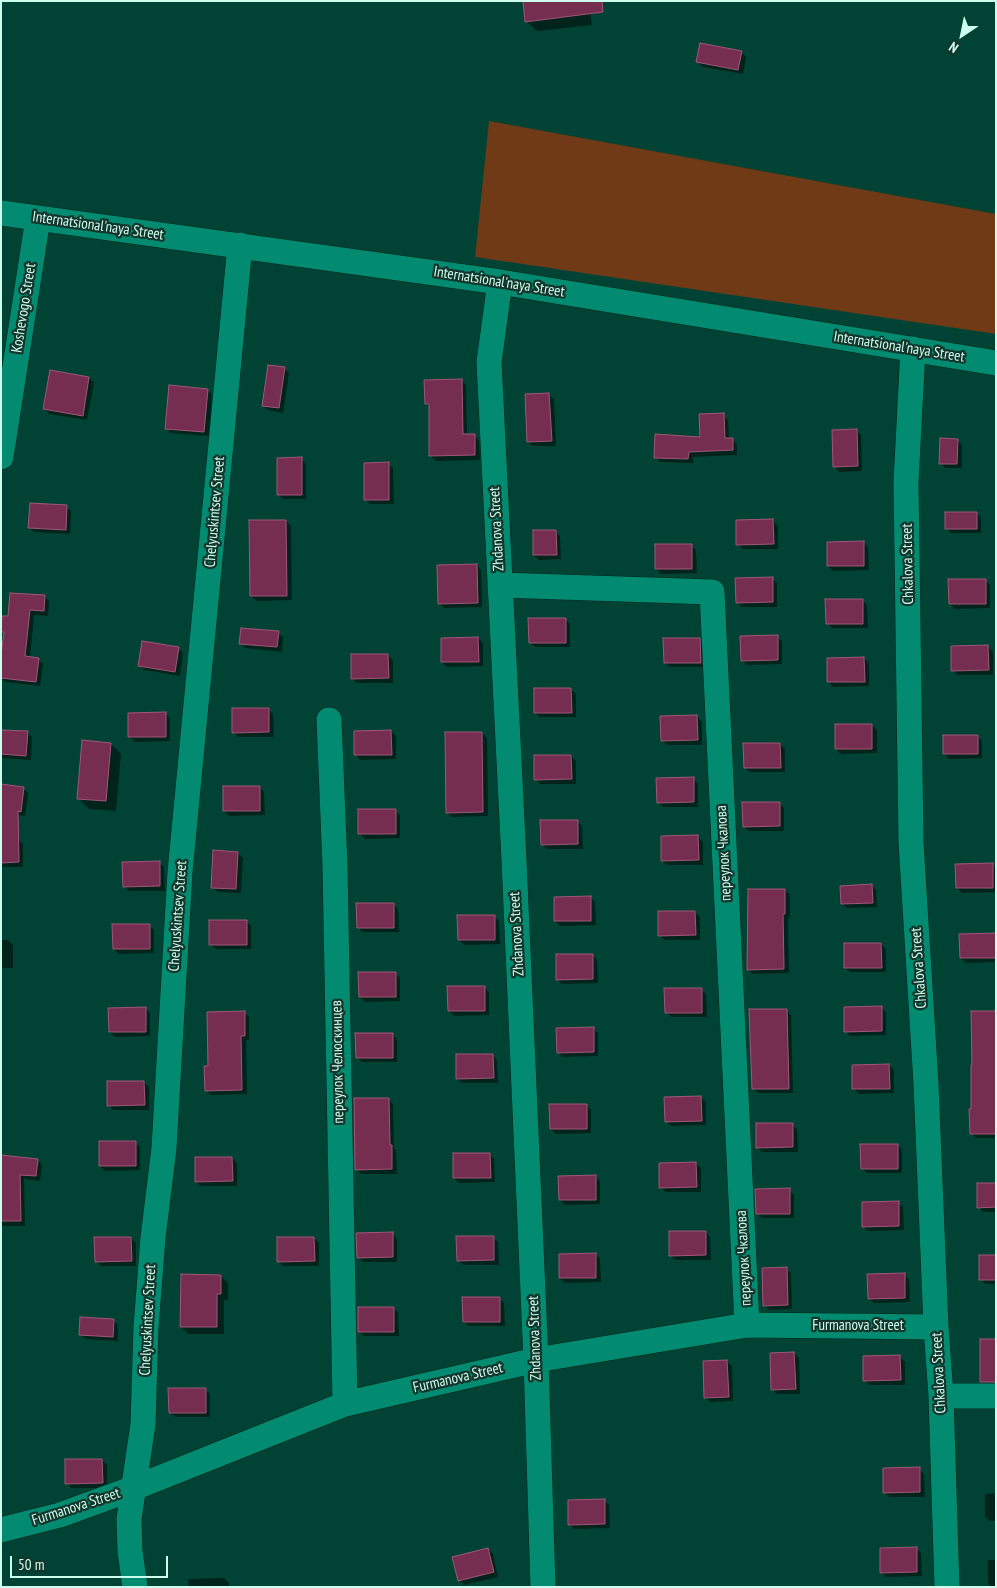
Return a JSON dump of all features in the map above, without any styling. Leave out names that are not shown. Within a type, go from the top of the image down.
[{"type":"street","name":"Internatsional'naya Street","points":[[1,213],[500,282],[996,363]]},
{"type":"street","name":"Koshevogo Street","points":[[1,457],[38,218]]},
{"type":"street","name":"Chelyuskintsev Street","points":[[135,1587],[130,1551],[129,1519],[143,1424],[146,1327],[153,1238],[164,1148],[180,872],[240,245]]},
{"type":"street","name":"Zhdanova Street","points":[[500,282],[489,362],[514,870],[544,1587]]},
{"type":"street","name":"Chkalova Street","points":[[913,350],[906,482],[911,842],[926,1084],[936,1326],[941,1396],[947,1587]]},
{"type":"street","name":"переулок Чкалова","points":[[500,585],[712,592],[747,1325]]},
{"type":"street","name":"переулок Челюскинцев","points":[[329,720],[335,866],[345,1404]]},
{"type":"street","name":"Furmanova Street","points":[[1,1530],[60,1515],[134,1488],[345,1404],[536,1360],[747,1325],[936,1326]]},
{"type":"street","points":[[941,1396],[996,1396]]},
{"type":"shaded area","points":[[489,121],[996,214],[996,334],[475,257]]},
{"type":"building","points":[[523,1],[602,1],[603,12],[525,22]]},
{"type":"building","points":[[700,43],[742,51],[738,70],[696,62]]},
{"type":"building","points":[[268,365],[285,367],[279,408],[262,406]]},
{"type":"building","points":[[50,370],[89,377],[83,416],[43,409]]},
{"type":"building","points":[[462,379],[463,434],[475,434],[475,455],[429,456],[429,404],[425,404],[424,380]]},
{"type":"building","points":[[169,385],[208,389],[204,432],[165,429]]},
{"type":"building","points":[[549,393],[552,441],[527,442],[525,394]]},
{"type":"building","points":[[724,413],[725,438],[733,438],[733,450],[689,452],[688,459],[654,458],[655,434],[700,437],[699,414]]},
{"type":"building","points":[[857,429],[858,466],[833,467],[832,430]]},
{"type":"building","points":[[940,438],[958,439],[957,464],[939,464]]},
{"type":"building","points":[[302,457],[302,495],[277,495],[277,458]]},
{"type":"building","points":[[389,462],[389,500],[364,500],[364,463]]},
{"type":"building","points":[[30,503],[67,505],[66,530],[28,528]]},
{"type":"building","points":[[945,512],[977,512],[977,529],[945,529]]},
{"type":"building","points":[[773,519],[774,544],[736,545],[736,520]]},
{"type":"building","points":[[249,520],[286,520],[287,596],[250,596]]},
{"type":"building","points":[[533,530],[556,530],[557,555],[533,555]]},
{"type":"building","points":[[864,541],[864,566],[827,566],[827,542]]},
{"type":"building","points":[[655,544],[692,544],[692,569],[655,569]]},
{"type":"building","points":[[477,564],[478,603],[438,604],[437,565]]},
{"type":"building","points":[[773,577],[773,602],[736,603],[735,578]]},
{"type":"building","points":[[948,579],[986,579],[986,604],[949,604]]},
{"type":"building","points":[[10,593],[45,595],[44,611],[30,610],[25,656],[39,658],[36,682],[1,678],[4,632],[1,632],[2,616],[8,616]]},
{"type":"building","points":[[825,599],[863,599],[863,624],[826,624]]},
{"type":"building","points":[[528,618],[566,618],[566,643],[529,643]]},
{"type":"building","points":[[241,628],[279,631],[277,647],[239,644]]},
{"type":"building","points":[[778,635],[778,660],[741,661],[740,636]]},
{"type":"building","points":[[478,637],[479,662],[441,662],[441,638]]},
{"type":"building","points":[[663,638],[700,638],[701,663],[664,663]]},
{"type":"building","points":[[142,641],[179,647],[175,672],[138,666]]},
{"type":"building","points":[[988,645],[989,670],[951,671],[951,646]]},
{"type":"building","points":[[351,654],[388,654],[389,678],[351,679]]},
{"type":"building","points":[[864,657],[865,682],[827,682],[827,658]]},
{"type":"building","points":[[534,688],[571,688],[572,713],[534,713]]},
{"type":"building","points":[[232,708],[269,708],[269,732],[232,733]]},
{"type":"building","points":[[166,712],[166,737],[128,737],[128,713]]},
{"type":"building","points":[[697,715],[698,740],[661,741],[660,716]]},
{"type":"building","points":[[835,724],[872,724],[872,749],[835,749]]},
{"type":"building","points":[[1,730],[28,731],[26,756],[1,754]]},
{"type":"building","points":[[391,730],[392,755],[354,755],[354,731]]},
{"type":"building","points":[[445,732],[482,732],[483,812],[446,813]]},
{"type":"building","points":[[943,735],[978,735],[978,754],[943,754]]},
{"type":"building","points":[[82,740],[111,743],[106,801],[77,799]]},
{"type":"building","points":[[743,743],[780,743],[781,768],[744,768]]},
{"type":"building","points":[[534,755],[571,755],[572,779],[534,780]]},
{"type":"building","points":[[694,777],[694,802],[657,803],[656,778]]},
{"type":"building","points":[[1,784],[24,787],[21,812],[18,811],[19,862],[1,863]]},
{"type":"building","points":[[223,786],[260,786],[260,811],[223,811]]},
{"type":"building","points":[[742,802],[780,802],[780,826],[743,827]]},
{"type":"building","points":[[358,809],[396,809],[396,834],[358,834]]},
{"type":"building","points":[[540,820],[578,820],[578,844],[541,845]]},
{"type":"building","points":[[698,835],[699,860],[661,861],[661,836]]},
{"type":"building","points":[[213,850],[238,852],[236,889],[211,888]]},
{"type":"building","points":[[160,861],[160,886],[123,887],[122,862]]},
{"type":"building","points":[[993,863],[993,888],[956,888],[955,864]]},
{"type":"building","points":[[872,884],[873,903],[841,904],[840,886]]},
{"type":"building","points":[[748,889],[785,889],[785,914],[783,914],[784,969],[747,970]]},
{"type":"building","points":[[591,896],[591,921],[554,921],[554,897]]},
{"type":"building","points":[[356,903],[394,903],[394,928],[357,928]]},
{"type":"building","points":[[658,911],[695,911],[696,935],[658,936]]},
{"type":"building","points":[[457,915],[495,915],[495,940],[458,940]]},
{"type":"building","points":[[209,920],[247,920],[247,945],[209,945]]},
{"type":"building","points":[[112,924],[150,924],[150,949],[113,949]]},
{"type":"building","points":[[996,933],[996,958],[960,958],[959,934]]},
{"type":"building","points":[[844,943],[881,943],[882,968],[844,968]]},
{"type":"building","points":[[556,954],[593,954],[593,979],[556,980]]},
{"type":"building","points":[[358,972],[396,972],[396,997],[359,997]]},
{"type":"building","points":[[447,986],[485,986],[485,1011],[448,1011]]},
{"type":"building","points":[[664,988],[702,988],[702,1013],[665,1013]]},
{"type":"building","points":[[882,1006],[882,1031],[844,1032],[844,1007]]},
{"type":"building","points":[[146,1007],[146,1032],[109,1032],[108,1008]]},
{"type":"building","points":[[749,1009],[787,1009],[789,1089],[752,1089]]},
{"type":"building","points":[[245,1011],[245,1036],[241,1036],[242,1090],[205,1091],[204,1066],[208,1066],[207,1012]]},
{"type":"building","points":[[971,1011],[996,1011],[996,1134],[970,1134]]},
{"type":"building","points":[[594,1027],[594,1052],[557,1053],[556,1028]]},
{"type":"building","points":[[355,1033],[393,1033],[393,1058],[356,1058]]},
{"type":"building","points":[[456,1054],[493,1054],[494,1078],[456,1079]]},
{"type":"building","points":[[889,1064],[890,1089],[852,1089],[852,1065]]},
{"type":"building","points":[[107,1081],[144,1081],[145,1105],[107,1106]]},
{"type":"building","points":[[701,1096],[702,1121],[665,1122],[664,1097]]},
{"type":"building","points":[[354,1098],[389,1098],[392,1169],[355,1170]]},
{"type":"building","points":[[549,1104],[587,1104],[587,1129],[550,1129]]},
{"type":"building","points":[[756,1123],[793,1123],[793,1147],[756,1148]]},
{"type":"building","points":[[99,1141],[136,1141],[136,1166],[99,1166]]},
{"type":"building","points":[[860,1144],[898,1144],[898,1169],[861,1169]]},
{"type":"building","points":[[453,1153],[490,1153],[491,1178],[453,1178]]},
{"type":"building","points":[[1,1155],[38,1159],[36,1176],[20,1175],[21,1221],[1,1221]]},
{"type":"building","points":[[195,1157],[232,1157],[233,1181],[195,1182]]},
{"type":"building","points":[[696,1162],[697,1187],[659,1188],[659,1163]]},
{"type":"building","points":[[596,1175],[596,1200],[559,1200],[558,1176]]},
{"type":"building","points":[[977,1183],[996,1183],[996,1207],[977,1208]]},
{"type":"building","points":[[790,1188],[790,1214],[756,1214],[755,1189]]},
{"type":"building","points":[[899,1201],[899,1226],[862,1227],[862,1202]]},
{"type":"building","points":[[669,1231],[706,1231],[706,1255],[669,1256]]},
{"type":"building","points":[[393,1232],[393,1257],[357,1258],[356,1233]]},
{"type":"building","points":[[456,1236],[494,1236],[494,1260],[457,1261]]},
{"type":"building","points":[[94,1237],[131,1237],[132,1261],[95,1262]]},
{"type":"building","points":[[277,1237],[314,1237],[315,1261],[277,1262]]},
{"type":"building","points":[[596,1253],[596,1278],[559,1278],[559,1254]]},
{"type":"building","points":[[979,1255],[996,1255],[996,1280],[979,1280]]},
{"type":"building","points":[[787,1267],[788,1305],[763,1306],[762,1268]]},
{"type":"building","points":[[905,1273],[905,1298],[868,1299],[867,1274]]},
{"type":"building","points":[[181,1274],[221,1275],[221,1294],[217,1294],[217,1327],[180,1327]]},
{"type":"building","points":[[462,1297],[500,1297],[500,1322],[463,1322]]},
{"type":"building","points":[[358,1307],[394,1307],[394,1332],[358,1332]]},
{"type":"building","points":[[80,1317],[114,1319],[113,1337],[79,1335]]},
{"type":"building","points":[[980,1339],[996,1339],[996,1382],[980,1382]]},
{"type":"building","points":[[794,1352],[796,1389],[771,1390],[770,1353]]},
{"type":"building","points":[[900,1355],[901,1380],[863,1381],[863,1356]]},
{"type":"building","points":[[727,1360],[729,1397],[704,1398],[703,1361]]},
{"type":"building","points":[[168,1388],[206,1388],[206,1413],[169,1413]]},
{"type":"building","points":[[65,1459],[102,1459],[103,1483],[65,1484]]},
{"type":"building","points":[[920,1467],[920,1492],[883,1493],[883,1468]]},
{"type":"building","points":[[605,1499],[605,1524],[568,1525],[568,1500]]},
{"type":"building","points":[[917,1547],[917,1572],[880,1573],[880,1548]]},
{"type":"building","points":[[488,1548],[494,1572],[458,1581],[452,1557]]}]
